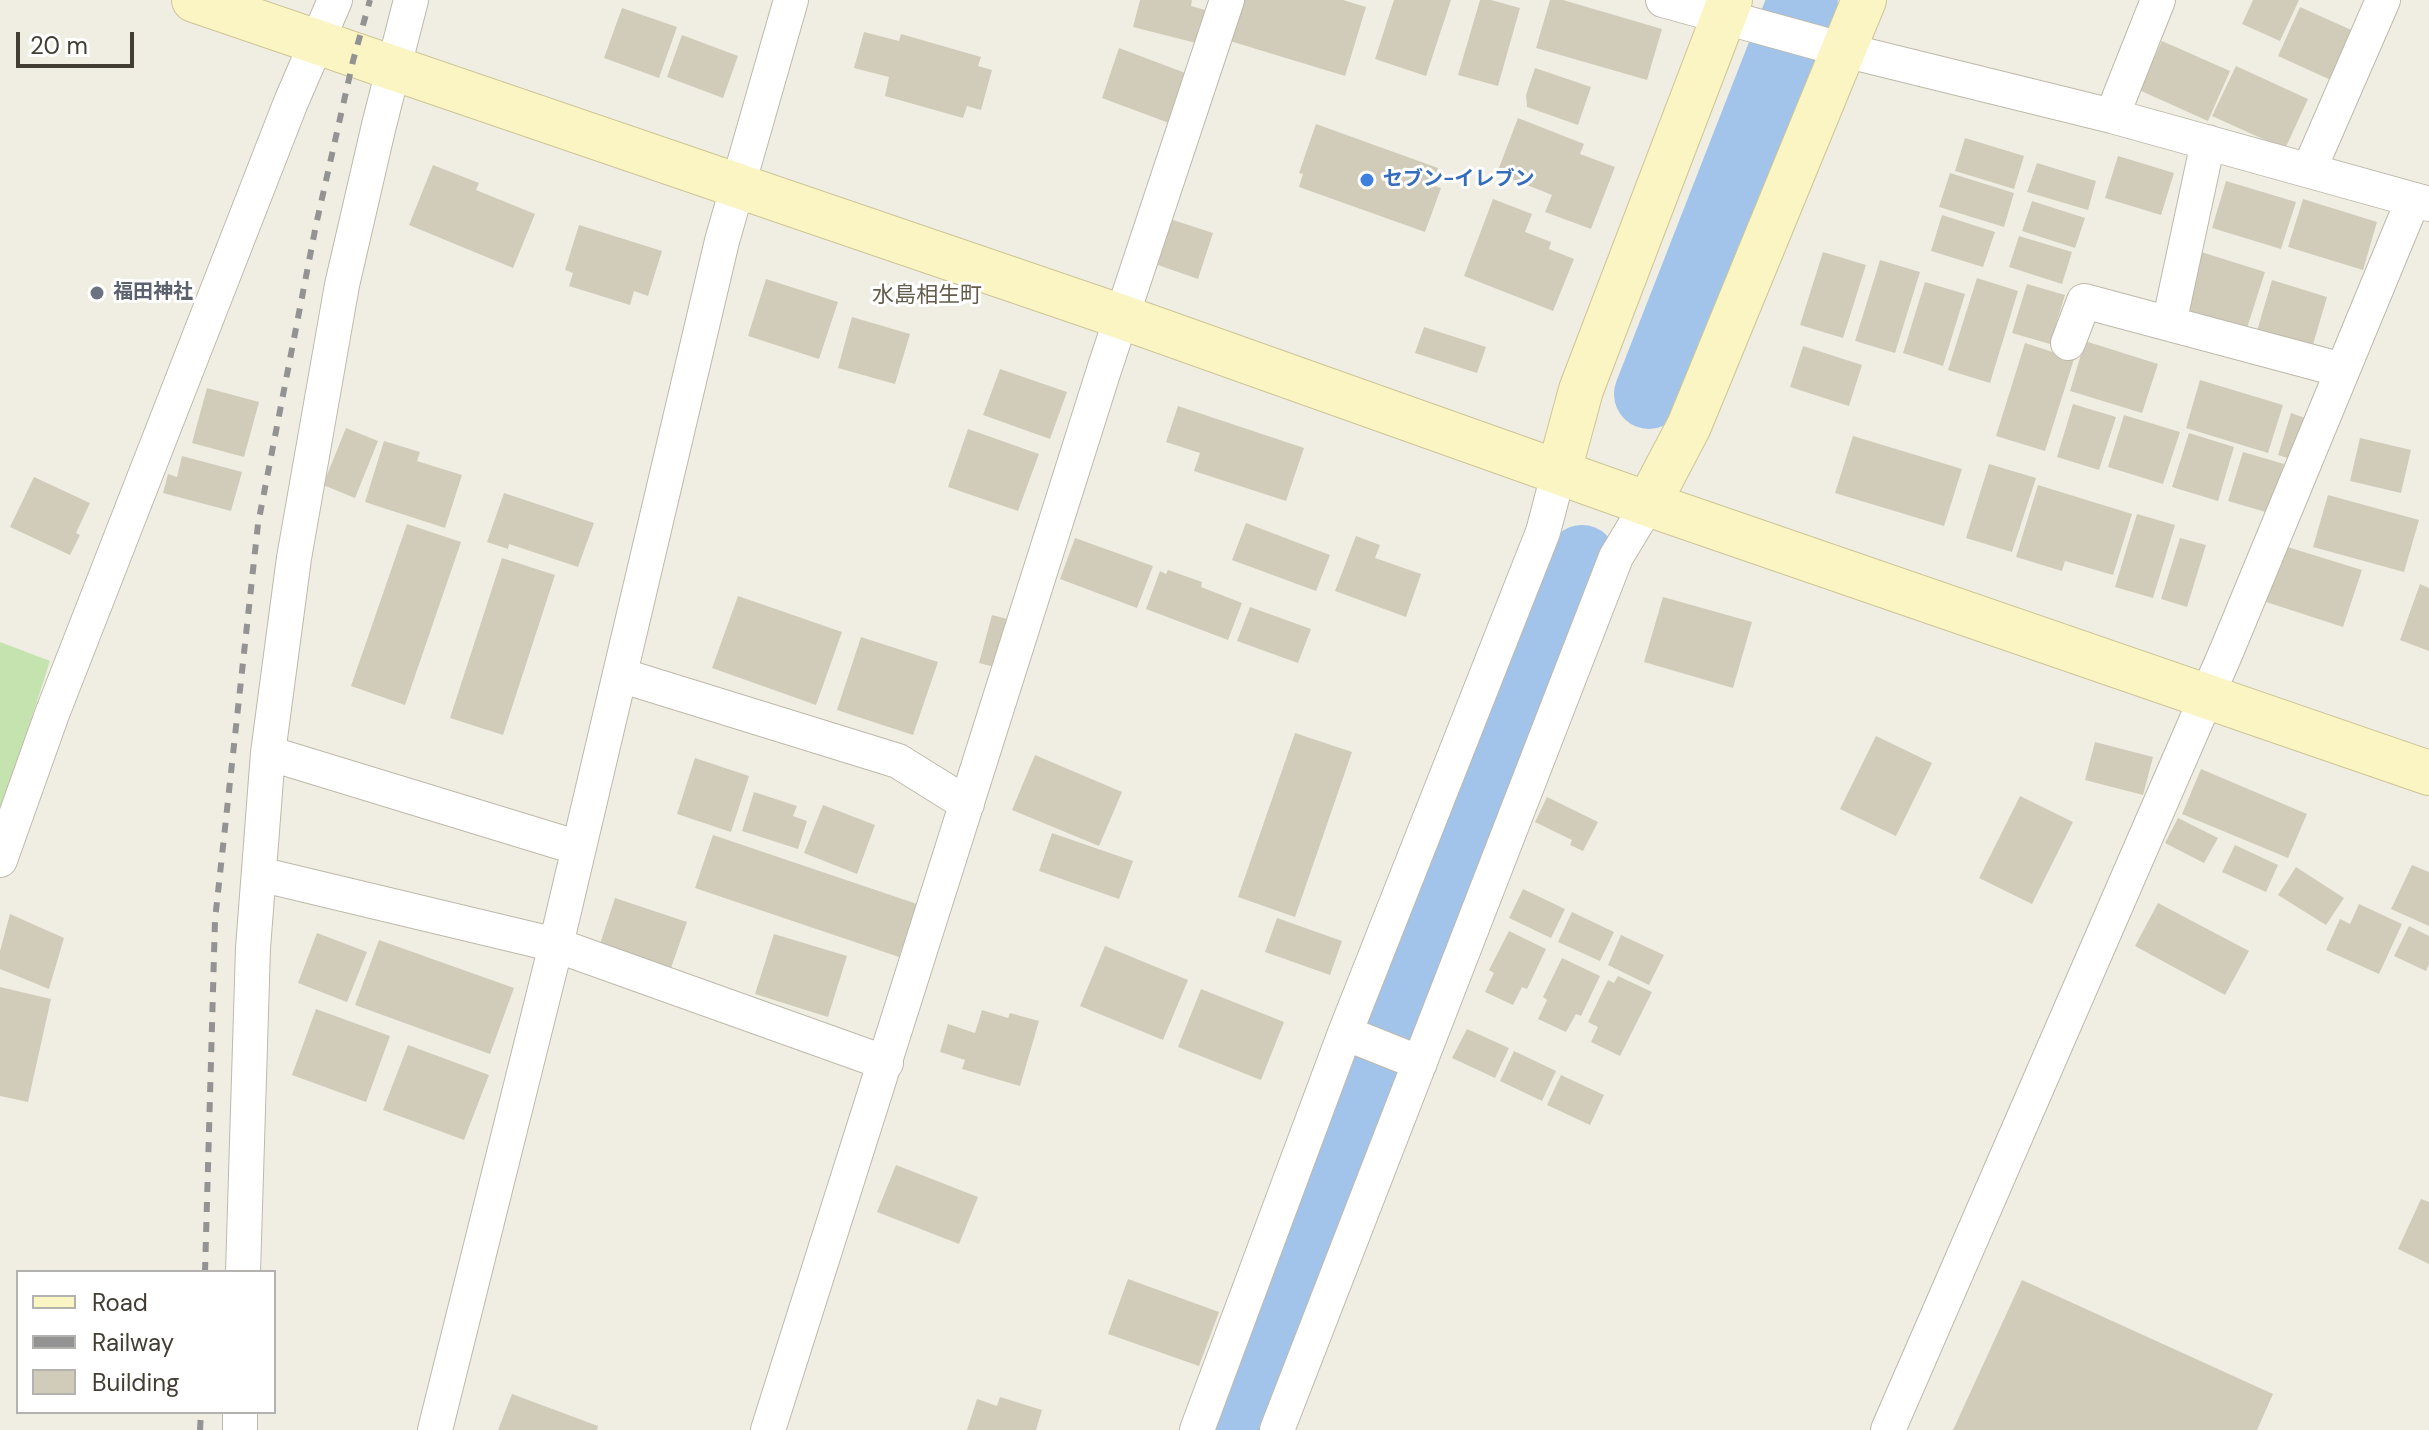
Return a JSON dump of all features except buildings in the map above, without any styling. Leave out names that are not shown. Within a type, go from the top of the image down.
[{"type":"street","points":[[194,0],[1122,317],[1648,504],[2429,773]]},
{"type":"street","points":[[0,860],[52,714],[335,0]]},
{"type":"street","points":[[243,1270],[253,948],[268,753],[294,558],[342,285],[411,0]]},
{"type":"street","points":[[435,1430],[556,945],[736,184],[791,0]]},
{"type":"street","points":[[768,1430],[1122,317],[1227,0]]},
{"type":"street","points":[[1663,0],[1736,14],[1829,46],[2112,116],[2421,202],[2342,370],[2207,697],[1888,1430]]},
{"type":"street","points":[[1277,1430],[1406,1058],[1616,557],[1689,426],[1829,46],[1864,0]]},
{"type":"street","points":[[2112,116],[2158,0]]},
{"type":"street","points":[[2309,170],[2383,0]]},
{"type":"street","points":[[1197,1430],[1543,532],[1581,390],[1736,14]]},
{"type":"street","points":[[2169,324],[2208,142]]},
{"type":"street","points":[[2068,343],[2084,301],[2342,370]]},
{"type":"street","points":[[620,675],[898,761],[967,804]]},
{"type":"street","points":[[268,753],[579,848]]},
{"type":"street","points":[[259,874],[556,945],[886,1063]]},
{"type":"street","points":[[1351,1035],[1406,1058]]},
{"type":"green space","points":[[0,642],[50,661],[0,815]]},
{"type":"waterway","points":[[1624,385],[1780,0]]},
{"type":"waterway","points":[[1649,394],[1803,0]]},
{"type":"waterway","points":[[1219,1430],[1356,1069],[1561,553]]},
{"type":"waterway","points":[[1240,1430],[1314,1232],[1582,560]]},
{"type":"railway","points":[[205,1270],[215,920],[258,524],[316,225],[370,0]]},
{"type":"railway","points":[[200,1430],[201,1414]]},
{"type":"place","name":"セブン-イレブン","points":[[1367,180]]},
{"type":"place","name":"福田神社","points":[[97,293]]},
{"type":"district","name":"水島相生町","points":[[927,296]]}]
